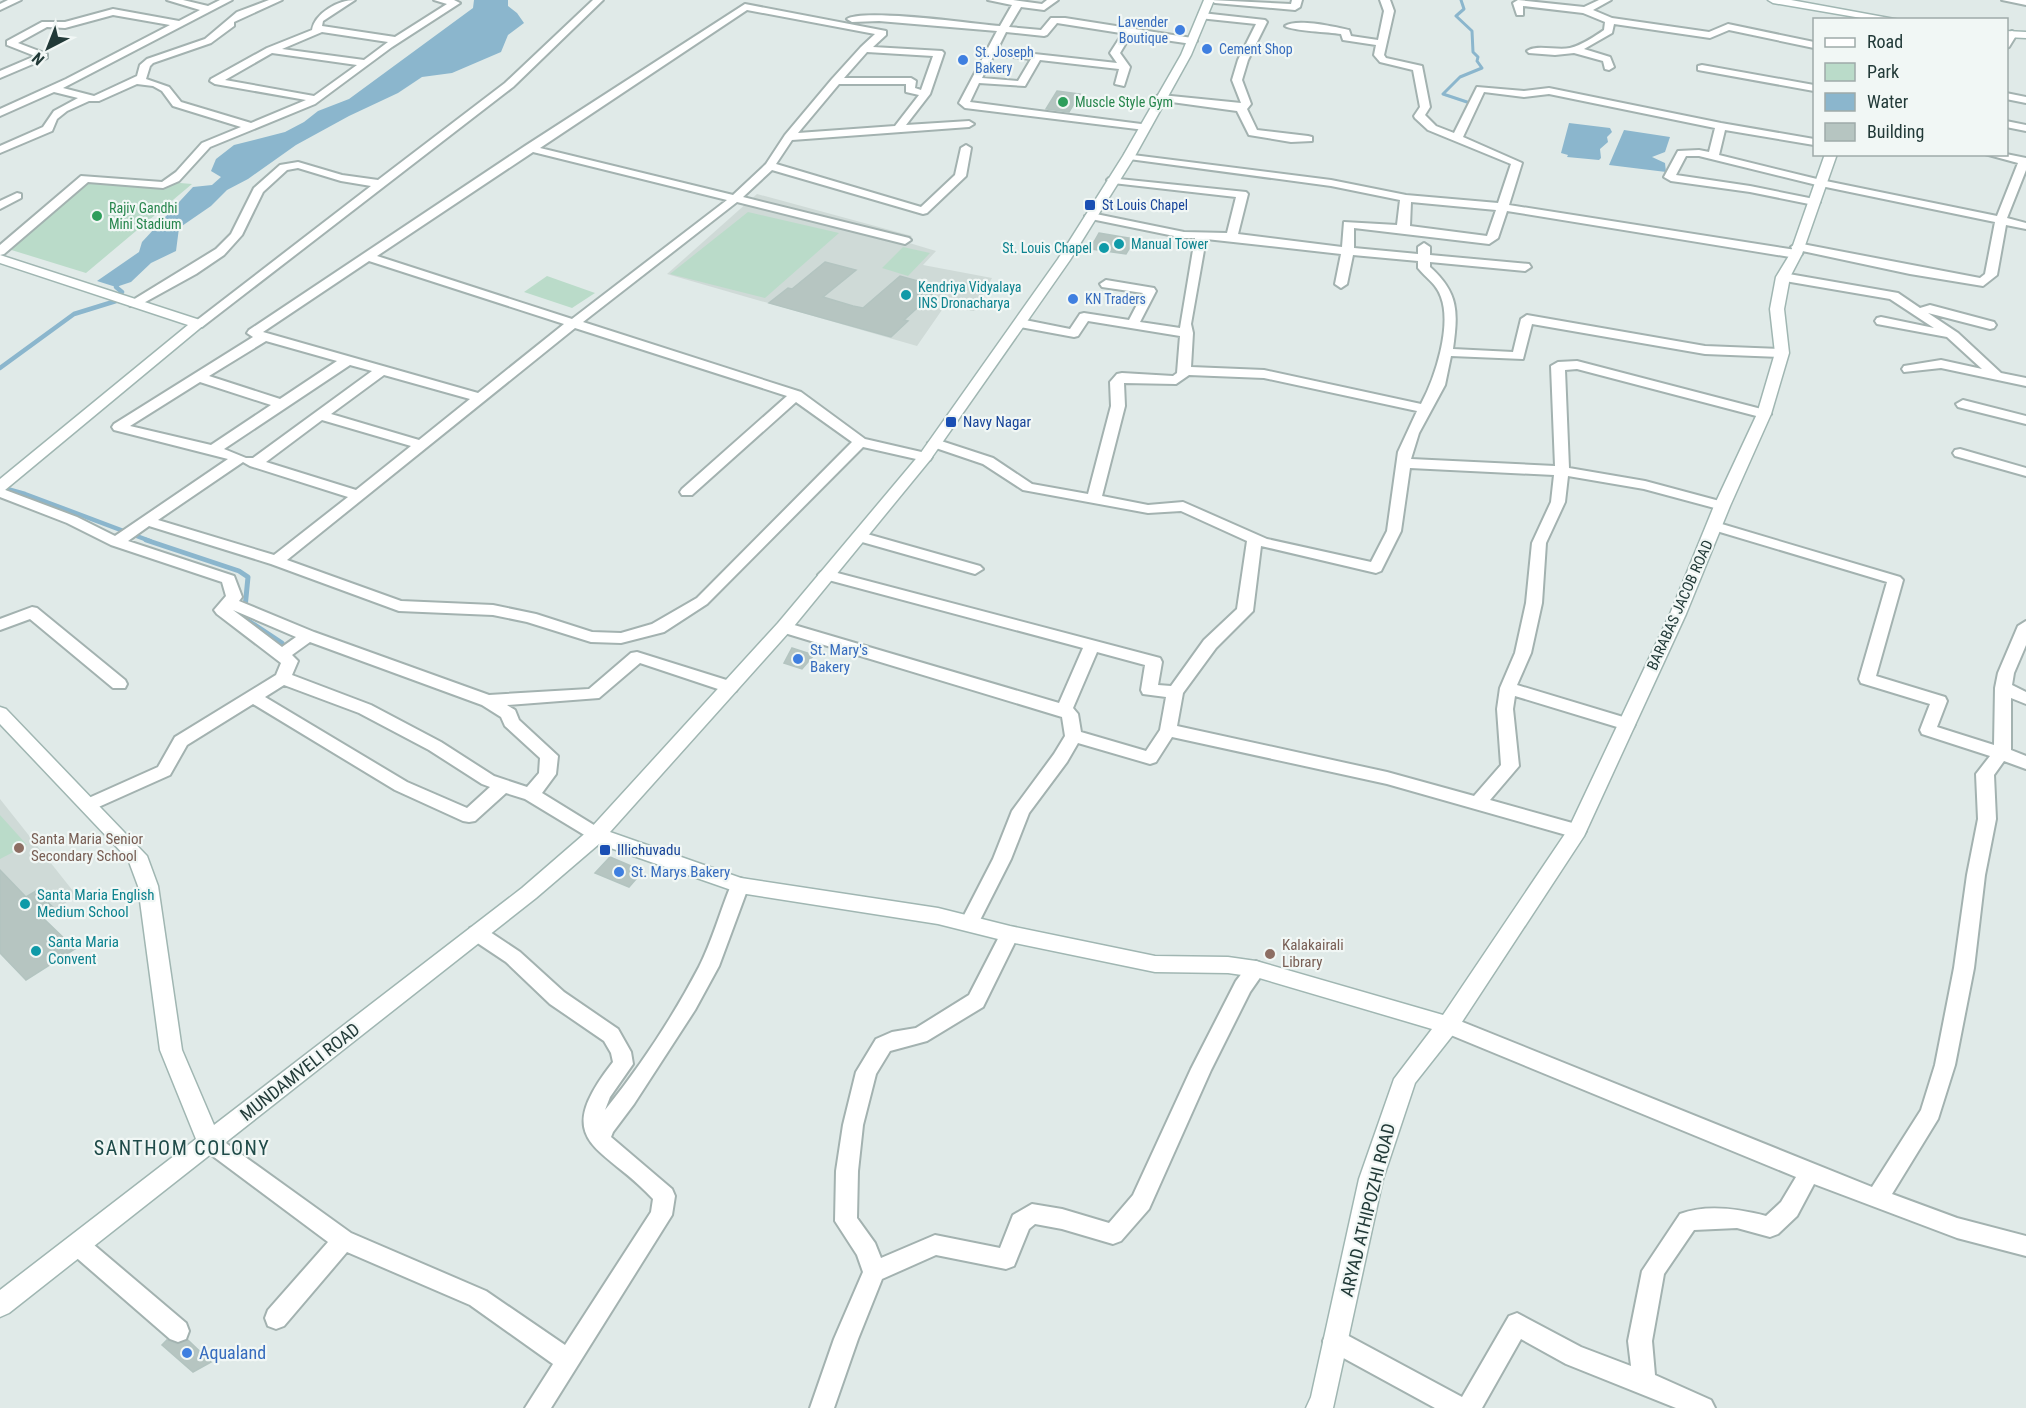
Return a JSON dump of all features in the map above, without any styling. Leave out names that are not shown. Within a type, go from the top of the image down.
[{"type":"main road","name":"MUNDAMVELI ROAD","points":[[1,1303],[79,1246],[530,893],[596,835],[784,627],[925,457],[1059,269],[1129,156],[1186,55],[1209,0]]},
{"type":"main road","points":[[1773,0],[1874,18]]},
{"type":"main road","points":[[2008,38],[2026,35]]},
{"type":"main road","name":"BARABAS JACOB ROAD","points":[[1448,1025],[1577,831],[1678,614],[1722,506],[1764,414],[1782,353],[1777,309],[1783,277],[1796,250],[1830,156]]},
{"type":"main road","points":[[0,259],[198,324]]},
{"type":"main road","points":[[1,488],[198,324]]},
{"type":"main road","points":[[0,713],[137,856],[148,886],[171,1050],[209,1142]]},
{"type":"main road","points":[[596,835],[740,885],[938,916],[1010,934],[1155,964],[1228,965],[1257,969],[1448,1025]]},
{"type":"main road","name":"ARYAD ATHIPOZHI ROAD","points":[[1319,1408],[1323,1400],[1371,1179],[1385,1132],[1405,1079],[1448,1025]]},
{"type":"street","points":[[0,7],[16,0]]},
{"type":"street","points":[[172,0],[207,9]]},
{"type":"street","points":[[0,113],[54,89],[227,0]]},
{"type":"street","points":[[54,89],[95,99],[142,78],[145,64],[150,61],[208,41],[231,24],[229,21],[240,14],[277,0]]},
{"type":"street","points":[[316,30],[319,20],[350,0]]},
{"type":"street","points":[[0,251],[85,178],[163,185],[171,183],[196,153],[206,145],[316,99],[348,78],[397,40],[455,3],[439,0]]},
{"type":"street","points":[[198,324],[509,85],[598,0]]},
{"type":"street","points":[[745,0],[859,20],[897,20],[1044,33],[1054,20],[1060,20],[1192,40]]},
{"type":"street","points":[[993,0],[1044,7],[1053,0]]},
{"type":"street","points":[[1215,0],[1296,3]]},
{"type":"street","points":[[1341,284],[1348,251],[1348,224],[1489,240],[1492,238],[1517,163],[1432,128],[1419,116],[1425,107],[1418,68],[1383,60],[1379,55],[1389,11],[1385,0]]},
{"type":"street","points":[[1586,10],[1606,0]]},
{"type":"street","points":[[2007,0],[2026,2]]},
{"type":"street","points":[[1161,98],[1241,108],[1246,104],[1237,80],[1243,60],[1296,3]]},
{"type":"street","points":[[1520,13],[1518,3],[1586,10],[1610,21],[1710,35],[1728,27],[1813,45]]},
{"type":"street","points":[[1018,4],[964,99],[964,103],[969,106],[1145,127]]},
{"type":"street","points":[[480,398],[253,333],[745,7],[883,33]]},
{"type":"street","points":[[0,75],[44,56],[10,43],[45,24],[65,25],[112,12],[178,24]]},
{"type":"street","points":[[1202,16],[1320,27],[1346,32],[1346,38],[1382,43]]},
{"type":"street","points":[[276,561],[575,322],[736,198],[770,166],[789,137],[864,49],[897,20]]},
{"type":"street","points":[[1532,51],[1564,54],[1575,50],[1609,31],[1610,21]]},
{"type":"street","points":[[316,99],[215,81],[270,50],[316,30],[328,29],[397,40]]},
{"type":"street","points":[[1125,67],[1115,53],[1122,41],[1134,33]]},
{"type":"street","points":[[864,49],[939,53],[925,94],[898,129]]},
{"type":"street","points":[[270,50],[365,63]]},
{"type":"street","points":[[1575,50],[1607,59],[1609,67]]},
{"type":"street","points":[[992,52],[1125,67]]},
{"type":"street","points":[[976,80],[1021,84],[1037,57]]},
{"type":"street","points":[[1120,84],[1125,67]]},
{"type":"street","points":[[1702,68],[1813,88]]},
{"type":"street","points":[[137,81],[167,88],[172,92],[177,104],[250,126]]},
{"type":"street","points":[[836,81],[911,81],[910,90],[925,94]]},
{"type":"street","points":[[1457,138],[1481,89],[1524,94],[1549,92],[1813,142]]},
{"type":"street","points":[[2008,96],[2026,100]]},
{"type":"street","points":[[0,150],[48,129],[48,122],[55,114],[89,97]]},
{"type":"street","points":[[1241,108],[1253,133],[1291,139],[1308,139]]},
{"type":"street","points":[[789,137],[969,124]]},
{"type":"street","points":[[2008,124],[2026,128]]},
{"type":"street","points":[[1713,156],[1721,126]]},
{"type":"street","points":[[0,137],[17,144]]},
{"type":"street","points":[[529,148],[905,240]]},
{"type":"street","points":[[770,166],[923,211],[960,176],[966,148]]},
{"type":"street","points":[[1814,202],[1770,192],[1699,181],[1683,181],[1670,177],[1682,153],[1699,153],[1821,183],[2026,226]]},
{"type":"street","points":[[1129,156],[1332,183],[1406,198],[1502,207],[1796,250],[1983,282],[1991,275],[2001,220],[2025,161],[2000,156]]},
{"type":"street","points":[[134,303],[192,271],[220,252],[236,235],[258,190],[284,168],[298,165],[341,178],[380,184]]},
{"type":"street","points":[[1113,180],[1242,194],[1232,237]]},
{"type":"street","points":[[0,206],[17,196]]},
{"type":"street","points":[[1406,198],[1403,226],[1406,229]]},
{"type":"street","points":[[1091,216],[1184,235],[1232,237],[1348,251],[1525,267]]},
{"type":"street","points":[[935,443],[988,461],[1028,488],[1148,509],[1183,506],[1255,538],[1376,568],[1394,531],[1403,464],[1412,433],[1438,385],[1446,352],[1452,302],[1440,280],[1424,268],[1423,257],[1427,233]]},
{"type":"street","points":[[1094,500],[1118,406],[1117,382],[1122,376],[1176,380],[1183,375],[1187,333],[1185,324],[1201,235]]},
{"type":"street","points":[[368,257],[796,395],[860,442],[925,457]]},
{"type":"street","points":[[1783,277],[1894,296],[1954,336],[1995,374]]},
{"type":"street","points":[[1106,284],[1150,291],[1133,324]]},
{"type":"street","points":[[1917,312],[1930,309],[1989,325]]},
{"type":"street","points":[[1020,323],[1074,333],[1084,317],[1187,333]]},
{"type":"street","points":[[1446,352],[1518,356],[1527,319],[1705,350],[1782,353]]},
{"type":"street","points":[[1881,321],[1954,336]]},
{"type":"street","points":[[264,336],[120,427],[213,450],[357,495]]},
{"type":"street","points":[[213,450],[348,360]]},
{"type":"street","points":[[1909,369],[1941,364],[2026,382]]},
{"type":"street","points":[[1478,803],[1510,766],[1505,709],[1508,688],[1523,653],[1534,603],[1539,543],[1558,502],[1562,471],[1558,366],[1577,365],[1764,414]]},
{"type":"street","points":[[255,463],[382,370]]},
{"type":"street","points":[[1184,372],[1264,374],[1425,409]]},
{"type":"street","points":[[198,377],[282,404]]},
{"type":"street","points":[[687,492],[796,395]]},
{"type":"street","points":[[1963,404],[2026,420]]},
{"type":"street","points":[[320,415],[421,445]]},
{"type":"street","points":[[146,521],[276,561],[399,606],[493,610],[530,618],[591,637],[621,638],[657,628],[702,601],[860,442]]},
{"type":"street","points":[[1960,453],[2026,472]]},
{"type":"street","points":[[116,542],[239,458]]},
{"type":"street","points":[[1403,464],[1562,471],[1645,485],[1722,506]]},
{"type":"street","points":[[1,488],[116,542],[229,579],[234,597],[222,610],[290,661],[283,678],[181,741],[164,771],[88,805]]},
{"type":"street","points":[[1715,526],[1895,580],[1867,679],[1939,701],[1928,730],[1946,738],[2002,752],[2026,763]]},
{"type":"street","points":[[860,537],[975,569]]},
{"type":"street","points":[[1072,736],[1150,758],[1168,730],[1175,692],[1210,644],[1245,612],[1255,538]]},
{"type":"street","points":[[826,575],[1154,662],[1149,690],[1175,692]]},
{"type":"street","points":[[229,603],[309,636],[488,701],[509,714],[511,722],[549,756],[547,774],[531,795]]},
{"type":"street","points":[[0,625],[32,612],[119,684]]},
{"type":"street","points":[[1877,1199],[1931,1113],[1945,1065],[1964,968],[1976,875],[1987,819],[1985,774],[2002,752],[2003,688],[2006,673],[2026,626]]},
{"type":"street","points":[[784,627],[1064,710],[1070,714],[1072,736],[1060,758],[1021,811],[1002,859],[969,923]]},
{"type":"street","points":[[281,655],[309,636]]},
{"type":"street","points":[[1064,710],[1092,645]]},
{"type":"street","points":[[488,701],[593,694],[637,657],[730,687]]},
{"type":"street","points":[[283,678],[365,710],[435,746],[488,780],[531,795],[596,835]]},
{"type":"street","points":[[1508,688],[1627,724]]},
{"type":"street","points":[[2003,688],[2026,698]]},
{"type":"street","points":[[253,697],[401,786],[469,816],[504,785]]},
{"type":"street","points":[[1168,730],[1387,778],[1577,831]]},
{"type":"street","points":[[600,1140],[603,1128],[627,1098],[688,1004],[709,966],[740,885]]},
{"type":"street","points":[[477,933],[513,957],[557,998],[611,1035],[621,1052],[623,1064],[595,1104],[593,1127],[600,1140],[615,1156],[655,1185],[664,1196],[661,1215],[537,1408]]},
{"type":"street","points":[[822,1408],[846,1339],[874,1272],[867,1250],[846,1221],[847,1171],[851,1136],[866,1072],[883,1045],[892,1040],[920,1035],[976,1001],[1010,934]]},
{"type":"street","points":[[874,1272],[935,1245],[1006,1259],[1021,1222],[1032,1214],[1062,1219],[1113,1234],[1141,1202],[1201,1069],[1243,987],[1257,969]]},
{"type":"street","points":[[1448,1025],[1877,1199],[1957,1228],[2026,1246]]},
{"type":"street","points":[[209,1142],[343,1240],[478,1298],[568,1361]]},
{"type":"street","points":[[1644,1382],[1640,1341],[1653,1271],[1688,1221],[1737,1218],[1770,1227],[1789,1209],[1810,1172]]},
{"type":"street","points":[[276,1318],[343,1240]]},
{"type":"street","points":[[79,1246],[178,1330]]},
{"type":"street","points":[[1468,1408],[1517,1324],[1574,1356],[1644,1382],[1703,1408]]},
{"type":"street","points":[[1335,1341],[1458,1408]]},
{"type":"shaded area","points":[[757,194],[912,236],[906,242],[936,251],[923,265],[992,278],[974,311],[944,307],[917,346],[667,274]]},
{"type":"shaded area","name":"Santa Maria Senior Secondary School","points":[[0,799],[77,896],[0,943]]},
{"type":"green space","name":"Rajiv Gandhi Mini Stadium","points":[[86,175],[192,184],[86,273],[5,248]]},
{"type":"green space","points":[[748,212],[839,233],[765,298],[670,274]]},
{"type":"green space","points":[[903,247],[930,253],[908,276],[882,268]]},
{"type":"green space","points":[[547,276],[595,293],[572,308],[524,292]]},
{"type":"green space","points":[[0,815],[27,845],[0,859]]},
{"type":"water","points":[[474,0],[508,0],[508,6],[524,23],[508,35],[501,52],[452,73],[422,77],[398,93],[296,145],[248,179],[227,190],[211,206],[179,228],[176,251],[151,263],[131,282],[116,287],[97,281],[139,252],[142,242],[193,187],[212,185],[221,177],[211,171],[216,159],[234,145],[285,132],[318,111],[349,99],[473,8]]},
{"type":"water","points":[[1569,123],[1610,128],[1612,132],[1607,137],[1608,142],[1600,149],[1601,158],[1599,160],[1567,157],[1568,155],[1561,153]]},
{"type":"water","points":[[1624,130],[1670,137],[1665,152],[1652,157],[1665,163],[1666,172],[1609,165]]},
{"type":"building","name":"Muscle Style Gym","points":[[1057,91],[1080,94],[1069,112],[1046,109]]},
{"type":"building","name":"Manual Tower","points":[[1099,233],[1135,239],[1126,254],[1090,249]]},
{"type":"building","points":[[825,262],[856,270],[823,297],[853,306],[863,308],[900,276],[940,287],[904,320],[908,321],[891,337],[769,303],[788,288],[792,289]]},
{"type":"building","name":"St. Mary's Bakery","points":[[792,648],[814,655],[802,669],[784,663]]},
{"type":"building","name":"St. Marys Bakery","points":[[610,857],[643,871],[629,887],[595,873]]},
{"type":"building","points":[[0,870],[26,897],[36,891],[55,909],[42,917],[75,949],[26,980],[0,953]]},
{"type":"building","name":"Aqualand","points":[[167,1340],[177,1344],[188,1340],[211,1362],[193,1372],[162,1345]]},
{"type":"waterway","points":[[1461,0],[1464,9],[1456,16],[1472,31],[1473,52],[1478,57],[1477,61],[1482,68],[1460,77],[1443,94],[1467,102]]},
{"type":"waterway","points":[[0,368],[74,314],[116,301],[122,292],[116,287],[119,281]]},
{"type":"waterway","points":[[0,487],[25,494],[150,541]]},
{"type":"waterway","points":[[146,540],[239,571],[248,577],[244,618],[282,643]]},
{"type":"place","name":"Lavender Boutique","points":[[1180,30]]},
{"type":"place","name":"Cement Shop","points":[[1207,49]]},
{"type":"place","name":"St. Joseph Bakery","points":[[963,60]]},
{"type":"place","name":"Muscle Style Gym","points":[[1063,102]]},
{"type":"place","name":"St Louis Chapel","points":[[1090,205]]},
{"type":"place","name":"Rajiv Gandhi Mini Stadium","points":[[97,216]]},
{"type":"place","name":"Manual Tower","points":[[1119,244]]},
{"type":"place","name":"St. Louis Chapel","points":[[1104,248]]},
{"type":"place","name":"Kendriya Vidyalaya INS Dronacharya","points":[[906,295]]},
{"type":"place","name":"KN Traders","points":[[1073,299]]},
{"type":"place","name":"Navy Nagar","points":[[951,422]]},
{"type":"place","name":"St. Mary's Bakery","points":[[798,659]]},
{"type":"place","name":"Santa Maria Senior Secondary School","points":[[19,848]]},
{"type":"place","name":"Illichuvadu","points":[[605,850]]},
{"type":"place","name":"St. Marys Bakery","points":[[619,872]]},
{"type":"place","name":"Santa Maria English Medium School","points":[[25,904]]},
{"type":"place","name":"Santa Maria Convent","points":[[36,951]]},
{"type":"place","name":"Kalakairali Library","points":[[1270,954]]},
{"type":"place","name":"Aqualand","points":[[187,1353]]},
{"type":"district","name":"SANTHOM COLONY","points":[[182,1148]]}]
